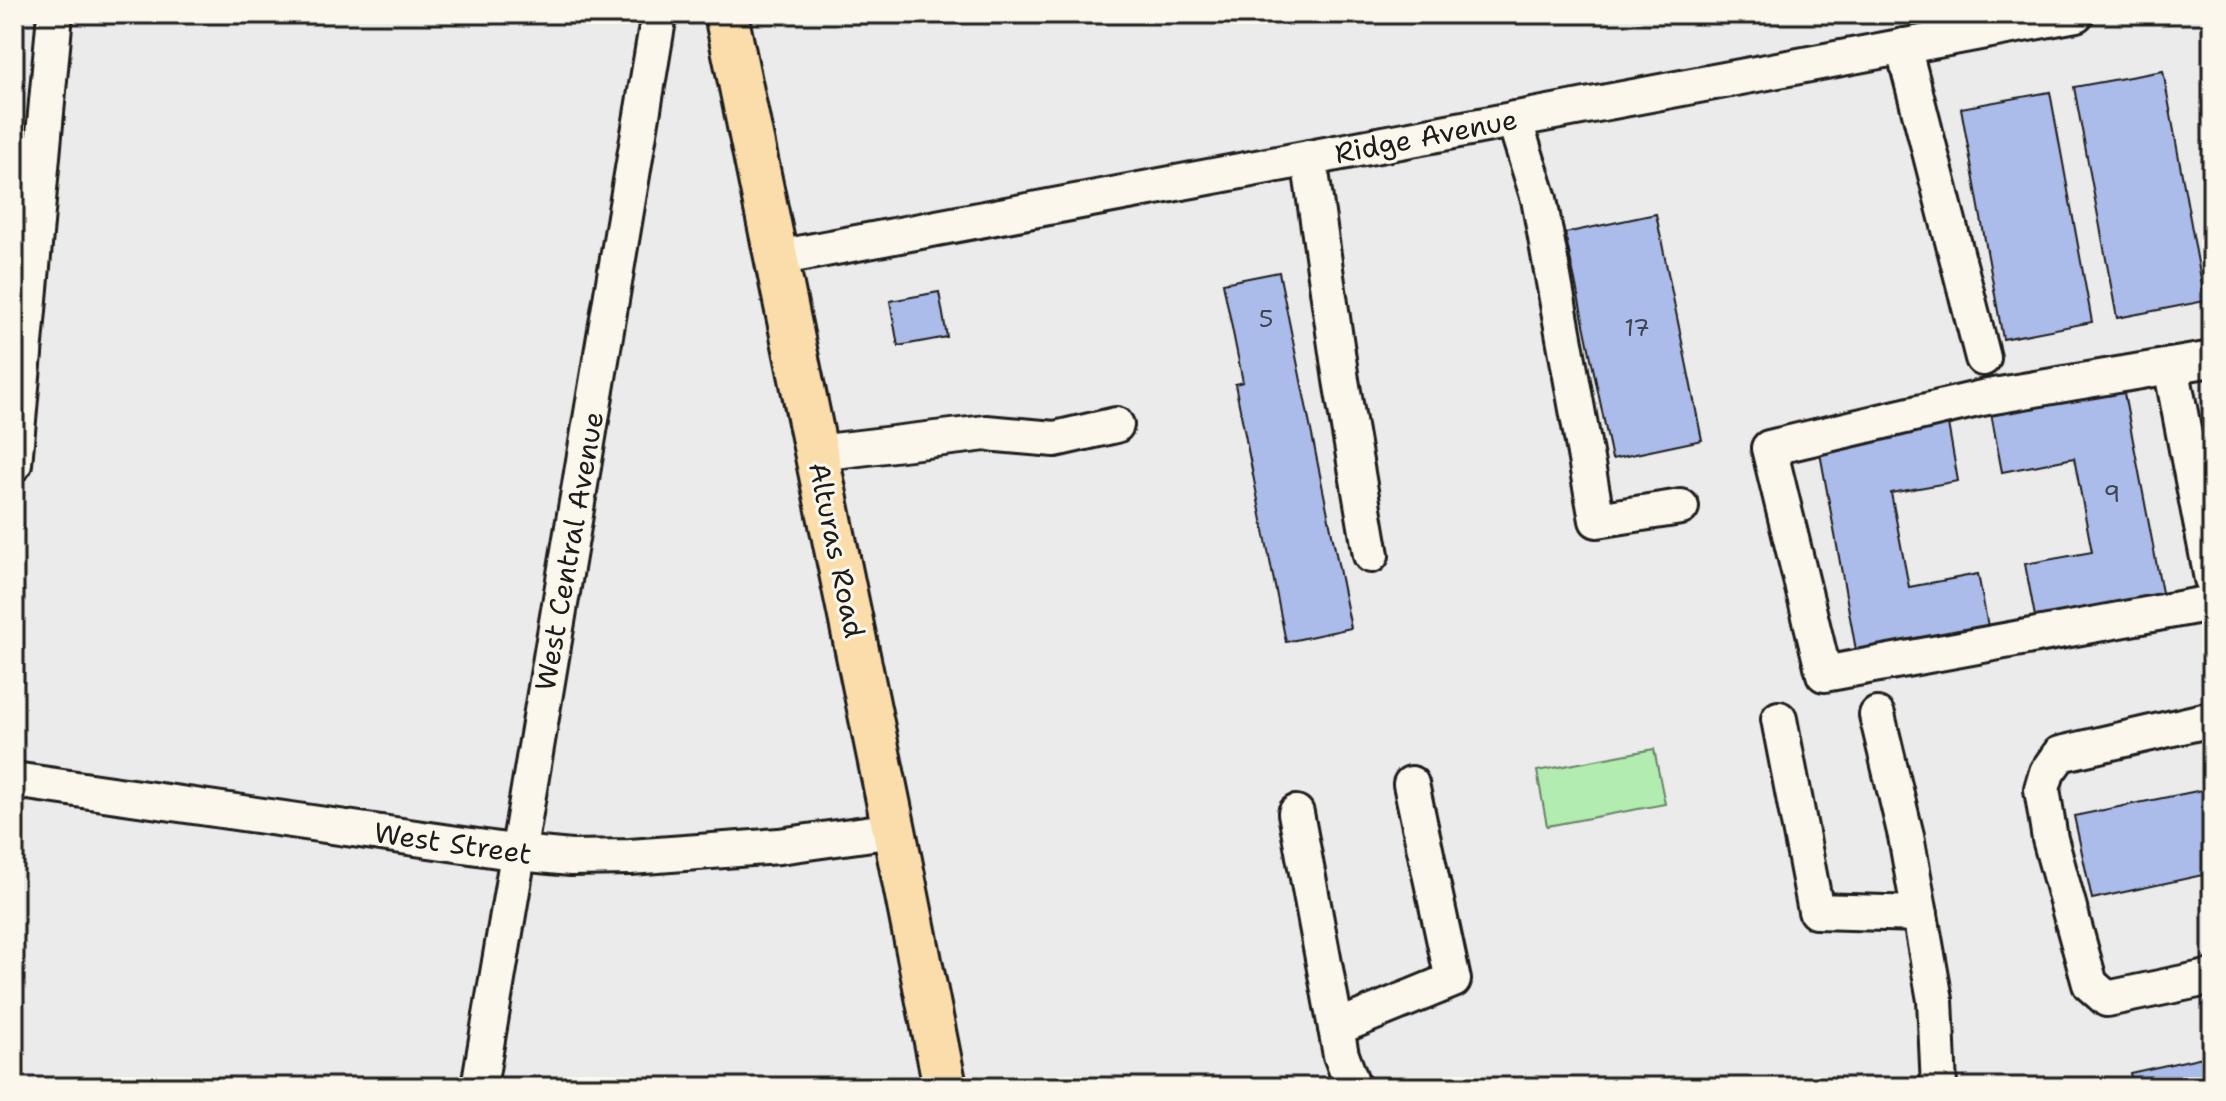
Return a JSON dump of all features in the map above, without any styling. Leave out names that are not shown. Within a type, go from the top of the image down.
[{"type":"main road","name":"Alturas Road","points":[[726,14],[945,1087]]},
{"type":"street","points":[[14,464],[55,14]]},
{"type":"street","points":[[649,14],[659,14]]},
{"type":"street","name":"West Central Avenue","points":[[479,1087],[659,14]]},
{"type":"street","name":"Ridge Avenue","points":[[777,258],[1903,46],[1986,22],[2076,14]]},
{"type":"street","points":[[1903,46],[1983,358]]},
{"type":"street","points":[[1514,119],[1539,199],[1597,520],[1681,507]]},
{"type":"street","points":[[1309,158],[1341,380],[1371,555]]},
{"type":"street","points":[[2212,359],[1982,398],[1769,448],[1824,674],[2212,603]]},
{"type":"street","points":[[2171,366],[2212,579]]},
{"type":"street","points":[[817,453],[986,433],[1055,439],[1116,425]]},
{"type":"street","points":[[1877,715],[1906,836],[1935,1000],[1939,1087]]},
{"type":"street","points":[[1779,719],[1816,911],[1920,914]]},
{"type":"street","points":[[2212,719],[2060,754],[2047,772],[2042,789],[2050,839],[2090,984],[2107,999],[2212,977]]},
{"type":"street","name":"West Street","points":[[14,780],[571,858],[779,846],[894,830]]},
{"type":"street","points":[[1336,1028],[1453,980],[1411,784]]},
{"type":"street","points":[[1296,813],[1341,1055],[1353,1087]]},
{"type":"green space","points":[[1654,749],[1665,804],[1547,826],[1537,771]]},
{"type":"building","points":[[2163,71],[2205,301],[2117,318],[2074,87]]},
{"type":"building","points":[[2050,92],[2092,322],[2003,339],[1961,108]]},
{"type":"building","points":[[1656,214],[1702,440],[1612,459],[1565,233]]},
{"type":"building","points":[[1279,272],[1351,628],[1286,642],[1235,384],[1243,382],[1223,283]]},
{"type":"building","points":[[939,292],[947,337],[898,346],[890,301]]},
{"type":"building","points":[[2122,383],[2164,603],[2037,627],[2025,564],[2092,552],[2074,458],[2002,472],[1990,408]]},
{"type":"building","points":[[1947,418],[1958,481],[1891,493],[1909,587],[1978,574],[1990,637],[1858,661],[1818,442]]},
{"type":"building","points":[[2212,788],[2212,873],[2092,899],[2074,816]]},
{"type":"building","points":[[2212,1055],[2212,1087],[2133,1087],[2130,1073]]}]
